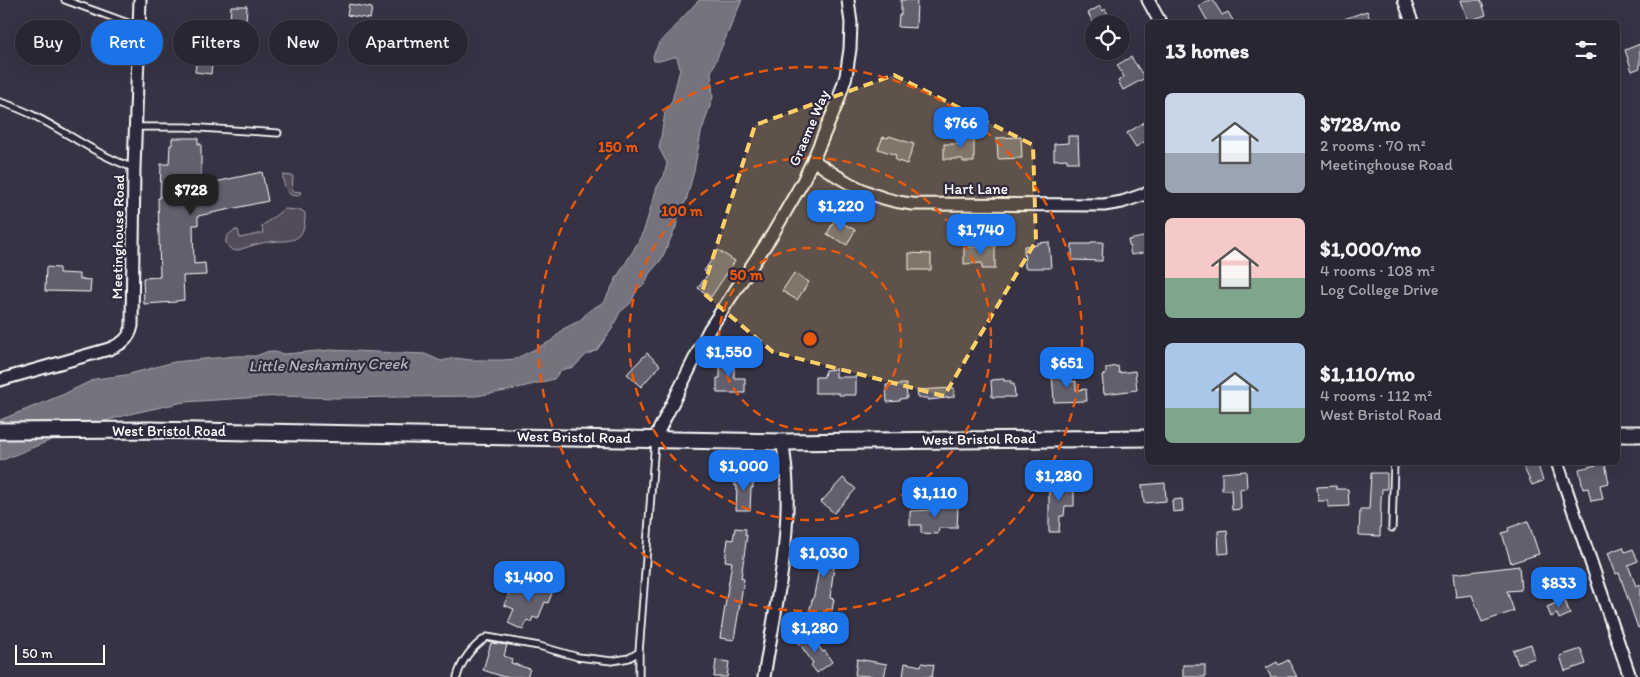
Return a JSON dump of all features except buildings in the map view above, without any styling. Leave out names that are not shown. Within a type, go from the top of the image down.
[{"type":"main road","name":"West Bristol Road","points":[[0,432],[149,430],[655,438],[783,442],[1145,438]]},
{"type":"main road","points":[[1620,434],[1640,434]]},
{"type":"street","name":"Meetinghouse Road","points":[[139,20],[140,0]]},
{"type":"street","name":"Graeme Way","points":[[655,438],[709,330],[772,235],[813,160],[838,101],[846,76],[851,23],[848,0]]},
{"type":"street","points":[[1148,0],[1159,20]]},
{"type":"street","points":[[1404,0],[1411,20]]},
{"type":"street","name":"Meetinghouse Road","points":[[0,380],[109,349],[123,343],[129,337],[132,326],[134,168],[138,65]]},
{"type":"street","name":"Hart Lane","points":[[813,160],[850,185],[863,191],[889,200],[912,204],[1104,205],[1122,202],[1145,194]]},
{"type":"street","points":[[764,677],[786,525],[787,487],[783,442]]},
{"type":"street","points":[[1558,465],[1630,677]]},
{"type":"lane","points":[[65,0],[121,20]]},
{"type":"lane","points":[[0,102],[10,104],[41,120],[115,162],[134,168]]},
{"type":"lane","points":[[136,128],[186,127],[278,134]]},
{"type":"lane","points":[[639,677],[639,652],[655,438]]},
{"type":"lane","points":[[1392,528],[1394,465]]},
{"type":"lane","points":[[457,677],[460,667],[474,645],[488,637],[539,646],[578,657],[612,661],[629,658],[639,652]]},
{"type":"highlighted area","points":[[894,75],[1033,145],[1036,241],[944,396],[773,352],[702,292],[755,125]]},
{"type":"shaded area","points":[[283,175],[293,176],[292,191],[301,192],[299,196],[291,195],[287,191]]},
{"type":"shaded area","points":[[284,209],[301,210],[305,213],[302,232],[298,237],[286,241],[262,243],[236,251],[226,244],[229,235],[236,230],[238,230],[240,238],[263,233],[262,226]]},
{"type":"water","name":"Little Neshaminy Creek","points":[[699,0],[742,0],[711,72],[713,97],[701,133],[686,201],[679,212],[676,227],[661,260],[649,274],[645,284],[637,289],[631,303],[620,312],[612,329],[597,350],[586,355],[574,367],[561,370],[554,379],[506,391],[476,396],[335,398],[279,396],[184,402],[83,427],[0,461],[0,420],[62,395],[95,379],[126,375],[174,362],[235,356],[256,356],[269,351],[284,354],[330,350],[425,354],[441,361],[455,358],[471,360],[515,359],[551,341],[563,329],[579,321],[590,310],[604,302],[644,230],[657,187],[664,176],[667,163],[659,148],[665,113],[672,101],[680,69],[677,57],[654,61],[653,56],[659,43]]}]
